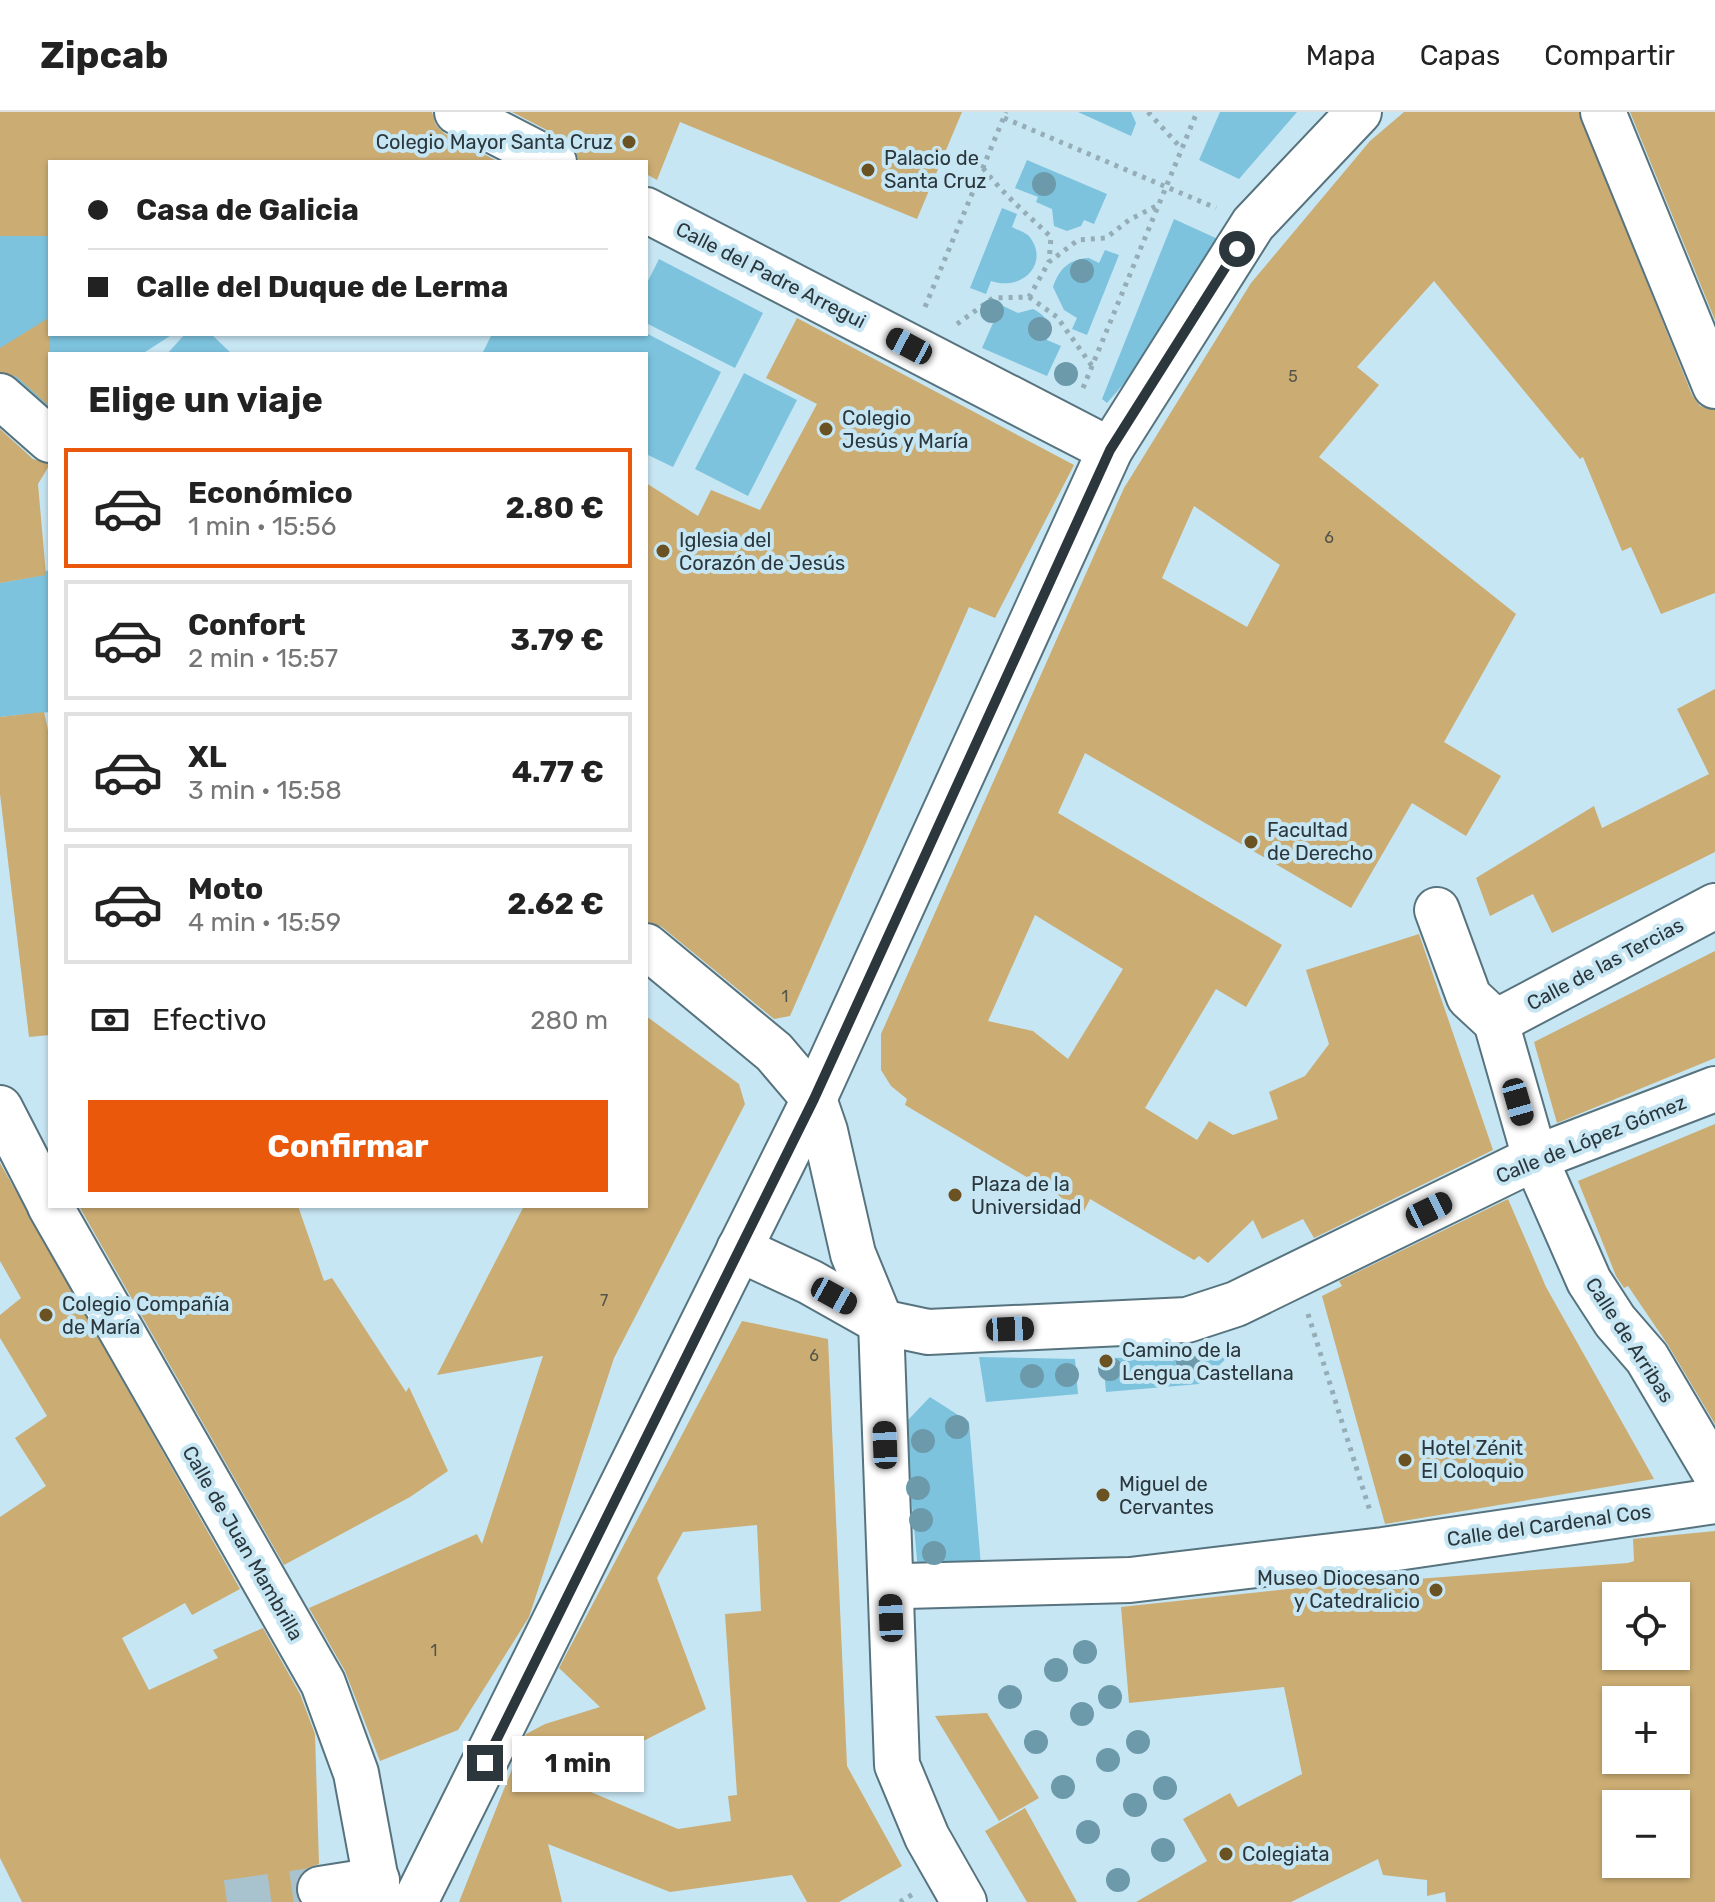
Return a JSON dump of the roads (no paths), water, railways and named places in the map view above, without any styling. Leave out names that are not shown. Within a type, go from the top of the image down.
[{"type":"street","points":[[457,112],[550,160]]},
{"type":"street","points":[[415,1902],[814,1099],[1110,450],[1253,224],[1359,112]]},
{"type":"street","points":[[1603,112],[1715,386]]},
{"type":"street","name":"Calle del Padre Arregui","points":[[648,211],[1110,450]]},
{"type":"street","points":[[0,396],[48,438]]},
{"type":"street","name":"Calle de las Tercias","points":[[1496,1022],[1715,906]]},
{"type":"street","points":[[1437,910],[1469,997],[1496,1022]]},
{"type":"street","points":[[648,948],[774,1052],[814,1099],[853,1254],[881,1322],[897,1587],[897,1765],[927,1837],[960,1892]]},
{"type":"street","name":"Calle de Arribas","points":[[1496,1022],[1535,1158],[1589,1281],[1615,1321],[1647,1358],[1715,1473]]},
{"type":"street","name":"Calle de López Gómez","points":[[881,1322],[928,1332],[1187,1320],[1236,1304],[1535,1158],[1715,1089]]},
{"type":"street","name":"Calle de Juan Mambrilla","points":[[0,1108],[48,1202]]},
{"type":"street","points":[[780,1168],[839,1195]]},
{"type":"street","name":"Calle de Juan Mambrilla","points":[[51,1208],[323,1683],[356,1773],[378,1891]]},
{"type":"street","points":[[739,1249],[810,1282],[881,1322]]},
{"type":"street","name":"Calle del Cardenal Cos","points":[[897,1587],[1130,1580],[1383,1550],[1715,1501]]},
{"type":"street","points":[[320,1889],[378,1891]]},
{"type":"tunnel","points":[[227,1902],[320,1889]]},
{"type":"place","name":"Colegio Mayor Santa Cruz","points":[[629,142]]},
{"type":"place","name":"Palacio de Santa Cruz","points":[[868,170]]},
{"type":"place","name":"Colegio Jesús y María","points":[[826,429]]},
{"type":"place","name":"Iglesia del Corazón de Jesús","points":[[663,551]]},
{"type":"place","name":"Facultad de Derecho","points":[[1251,842]]},
{"type":"place","name":"Plaza de la Universidad","points":[[955,1195]]},
{"type":"place","name":"Colegio Compañía de María","points":[[46,1315]]},
{"type":"place","name":"Camino de la Lengua Castellana","points":[[1106,1361]]},
{"type":"place","name":"Hotel Zénit El Coloquio","points":[[1405,1460]]},
{"type":"place","name":"Miguel de Cervantes","points":[[1103,1495]]},
{"type":"place","name":"Museo Diocesano y Catedralicio","points":[[1436,1590]]},
{"type":"place","name":"Colegiata","points":[[1226,1854]]}]
